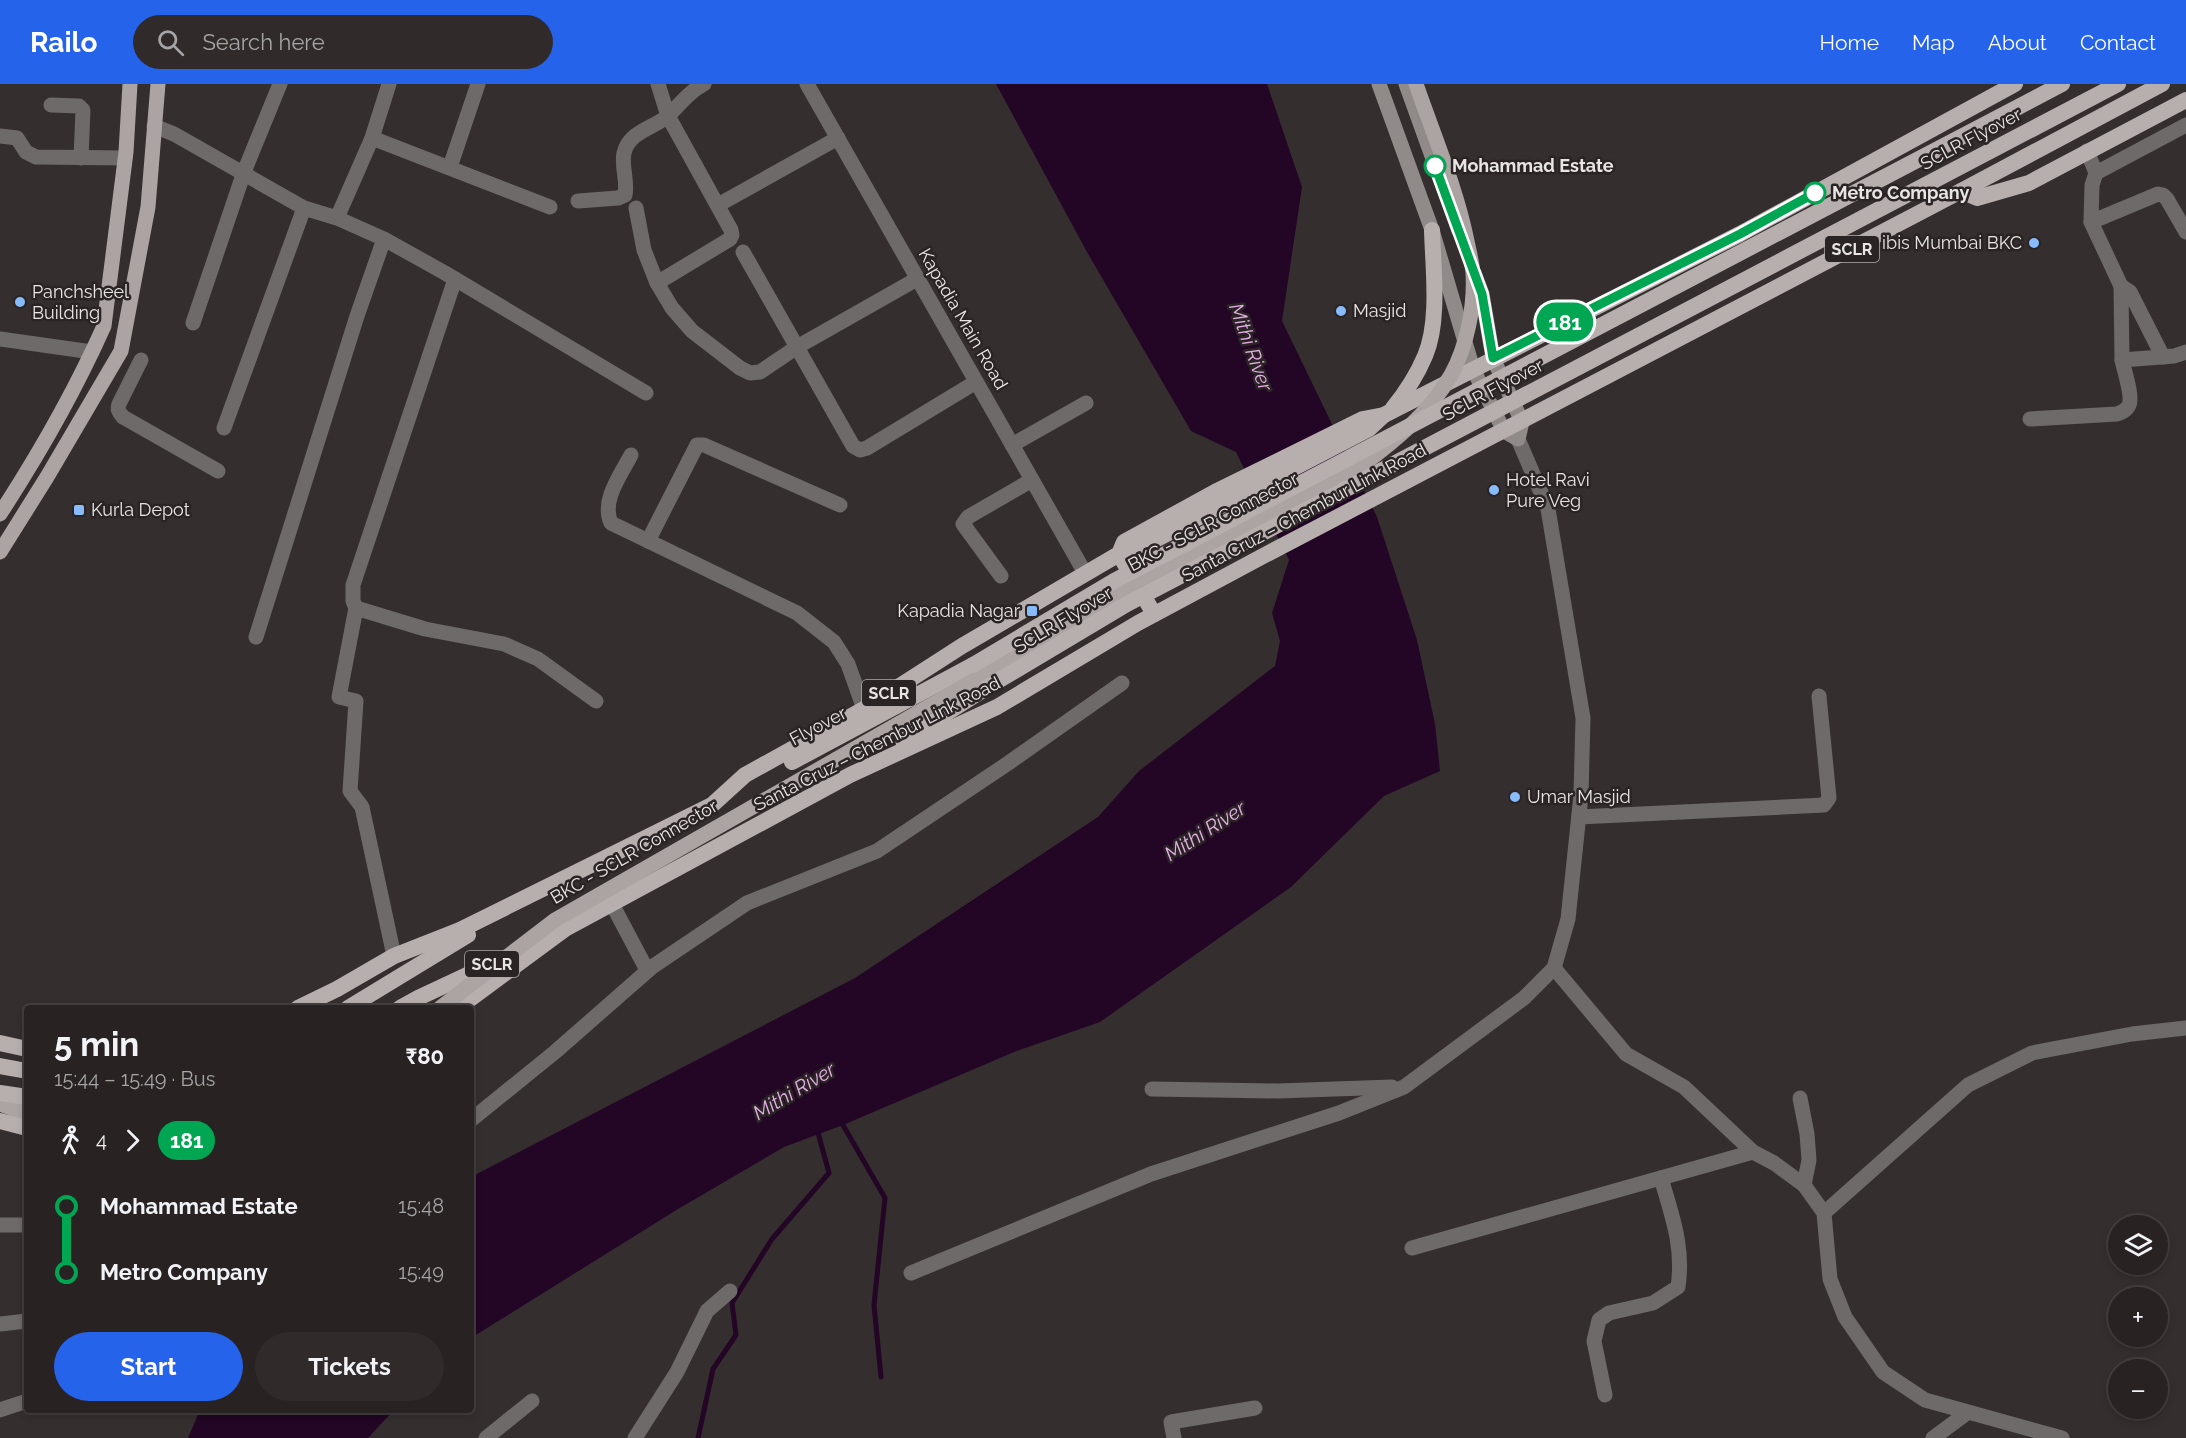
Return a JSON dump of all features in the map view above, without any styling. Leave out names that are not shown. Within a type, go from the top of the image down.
[{"type":"highway","name":"Santa Cruz – Chembur Link Road","points":[[304,1005],[394,956],[460,930],[712,805],[745,775],[864,709],[962,646],[1119,554],[1124,542],[1228,486],[1366,424],[1775,216],[2015,84]]},
{"type":"highway","name":"Flyover","points":[[712,805],[973,665],[1114,581],[2062,84]]},
{"type":"highway","name":"SCLR Flyover","points":[[850,775],[986,688],[1127,604],[2118,84]]},
{"type":"highway","name":"Santa Cruz – Chembur Link Road","points":[[462,1005],[565,929],[850,775],[997,707],[1154,614],[1383,494],[1511,435],[1522,422],[2162,84]]},
{"type":"highway","points":[[1960,191],[1977,198],[2029,183],[2186,100]]},
{"type":"highway","points":[[1387,413],[1408,389],[1426,355],[1432,326],[1432,230]]},
{"type":"highway","points":[[1154,614],[1119,554],[1132,552],[1366,424]]},
{"type":"highway","name":"SCLR","points":[[353,1005],[542,888]]},
{"type":"highway","name":"SCLR","points":[[405,1005],[565,929]]},
{"type":"highway","points":[[0,1043],[24,1048]]},
{"type":"highway","points":[[0,1066],[24,1070]]},
{"type":"highway","points":[[0,1093],[24,1097]]},
{"type":"highway","points":[[0,1121],[24,1127]]},
{"type":"main road","points":[[0,514],[30,468],[104,326],[125,158],[130,84]]},
{"type":"main road","points":[[0,552],[121,351],[148,207],[158,84]]},
{"type":"main road","points":[[1379,84],[1432,230],[1473,369],[1511,435]]},
{"type":"main road","points":[[1387,105],[1411,88],[1482,294],[1493,358],[1522,422]]},
{"type":"main road","name":"BKC - SCLR Connector","points":[[444,1005],[555,920],[969,683],[1120,593],[1361,466],[1392,443],[1419,417],[1451,374],[1464,342],[1472,301],[1473,272],[1462,215],[1411,88]]},
{"type":"main road","points":[[0,1104],[24,1113]]},
{"type":"street","points":[[193,323],[244,172],[280,84]]},
{"type":"street","points":[[337,219],[372,138],[389,84]]},
{"type":"street","points":[[450,167],[478,84]]},
{"type":"street","points":[[657,284],[730,239],[732,235],[718,205],[668,116],[658,84]]},
{"type":"street","points":[[578,201],[618,198],[625,195],[623,154],[626,146],[633,137],[668,116],[690,92],[704,84]]},
{"type":"street","name":"Kapadia Main Road","points":[[807,84],[1085,573]]},
{"type":"street","points":[[51,105],[80,106],[83,110],[81,158]]},
{"type":"street","points":[[2096,173],[2186,125]]},
{"type":"street","points":[[154,126],[174,134],[244,172],[304,208],[384,239],[646,393]]},
{"type":"street","points":[[0,136],[17,138],[26,152],[36,157],[125,158]]},
{"type":"street","points":[[372,138],[550,207]]},
{"type":"street","points":[[718,205],[838,138]]},
{"type":"street","points":[[2030,419],[2117,414],[2129,406],[2130,398],[2122,360],[2121,286],[2091,222],[2092,185],[2096,173],[2087,151]]},
{"type":"street","points":[[2091,222],[2158,194],[2163,195],[2186,232]]},
{"type":"street","points":[[224,428],[304,208]]},
{"type":"street","points":[[636,208],[644,250],[657,284],[672,308],[692,332],[740,369],[750,373],[760,372],[797,347],[917,279]]},
{"type":"street","points":[[256,636],[357,316],[384,239]]},
{"type":"street","points":[[743,252],[853,446],[860,450],[867,448],[976,382]]},
{"type":"street","points":[[394,956],[362,807],[350,791],[356,701],[339,697],[356,608],[353,601],[353,585],[455,279]]},
{"type":"street","points":[[2121,286],[2130,291],[2163,357]]},
{"type":"street","points":[[0,339],[92,352]]},
{"type":"street","points":[[2122,360],[2163,357],[2186,352]]},
{"type":"street","points":[[141,360],[118,409],[123,417],[218,471]]},
{"type":"street","points":[[109,371],[127,388]]},
{"type":"street","points":[[1012,445],[1086,403]]},
{"type":"street","points":[[911,1273],[1151,1174],[1339,1113],[1404,1087],[1524,998],[1554,968],[1568,919],[1579,817],[1583,718],[1548,509],[1511,435]]},
{"type":"street","points":[[648,541],[697,445],[704,445],[840,505]]},
{"type":"street","points":[[631,455],[611,495],[606,512],[611,523],[797,613],[834,642],[848,664],[864,709]]},
{"type":"street","points":[[1001,576],[963,524],[968,517],[1032,480]]},
{"type":"street","points":[[356,608],[425,629],[504,644],[538,659],[596,701]]},
{"type":"street","points":[[474,1118],[555,1052],[648,970],[747,903],[877,851],[1122,683]]},
{"type":"street","points":[[1579,817],[1824,805],[1829,798],[1819,696]]},
{"type":"street","points":[[612,904],[648,970]]},
{"type":"street","points":[[1554,968],[1626,1054],[1684,1087],[1753,1152],[1774,1163],[1804,1185],[1824,1213],[1830,1279],[1845,1317],[1882,1372],[1925,1400],[2062,1438]]},
{"type":"street","points":[[1824,1213],[1968,1084],[2032,1053],[2132,1034],[2186,1028]]},
{"type":"street","points":[[1152,1089],[1278,1091],[1404,1087]]},
{"type":"street","points":[[1800,1098],[1809,1160],[1804,1185]]},
{"type":"street","points":[[1412,1248],[1753,1152]]},
{"type":"street","points":[[1605,1395],[1594,1341],[1599,1320],[1609,1313],[1653,1303],[1678,1287],[1681,1270],[1680,1244],[1661,1178]]},
{"type":"street","points":[[0,1225],[24,1225]]},
{"type":"street","points":[[635,1438],[677,1372],[707,1311],[730,1291]]},
{"type":"street","points":[[0,1324],[24,1321]]},
{"type":"street","points":[[486,1438],[532,1401]]},
{"type":"street","points":[[0,1410],[24,1402]]},
{"type":"street","points":[[1174,1438],[1171,1422],[1255,1408]]},
{"type":"street","points":[[1934,1438],[1967,1413]]},
{"type":"water","name":"Mithi River","points":[[996,84],[1267,84],[1302,187],[1282,321],[1377,517],[1417,640],[1435,724],[1440,771],[1384,796],[1291,887],[1100,1022],[1014,1052],[843,1125],[784,1147],[678,1209],[474,1336],[474,1175],[855,978],[1098,817],[1139,771],[1275,666],[1280,641],[1272,613],[1289,560],[1236,452],[1191,431],[1087,252]]},
{"type":"water","points":[[199,1413],[391,1413],[368,1438],[188,1438]]},
{"type":"waterway","points":[[839,1122],[843,1125],[885,1198],[874,1305],[881,1377]]},
{"type":"waterway","points":[[698,1438],[713,1369],[736,1335],[732,1303],[772,1239],[829,1173],[817,1129]]},
{"type":"bus line","name":"181","points":[[1435,166],[1482,294],[1493,358],[1740,234],[1815,193]]},
{"type":"place","name":"Mohammad Estate","points":[[1435,166]]},
{"type":"place","name":"Metro Company","points":[[1815,193]]},
{"type":"place","name":"ibis Mumbai BKC","points":[[2034,243]]},
{"type":"place","name":"Panchsheel Building","points":[[20,302]]},
{"type":"place","name":"Masjid","points":[[1341,311]]},
{"type":"place","name":"Hotel Ravi Pure Veg","points":[[1494,490]]},
{"type":"place","name":"Kurla Depot","points":[[79,510]]},
{"type":"place","name":"Kapadia Nagar","points":[[1032,611]]},
{"type":"place","name":"Umar Masjid","points":[[1515,797]]}]
